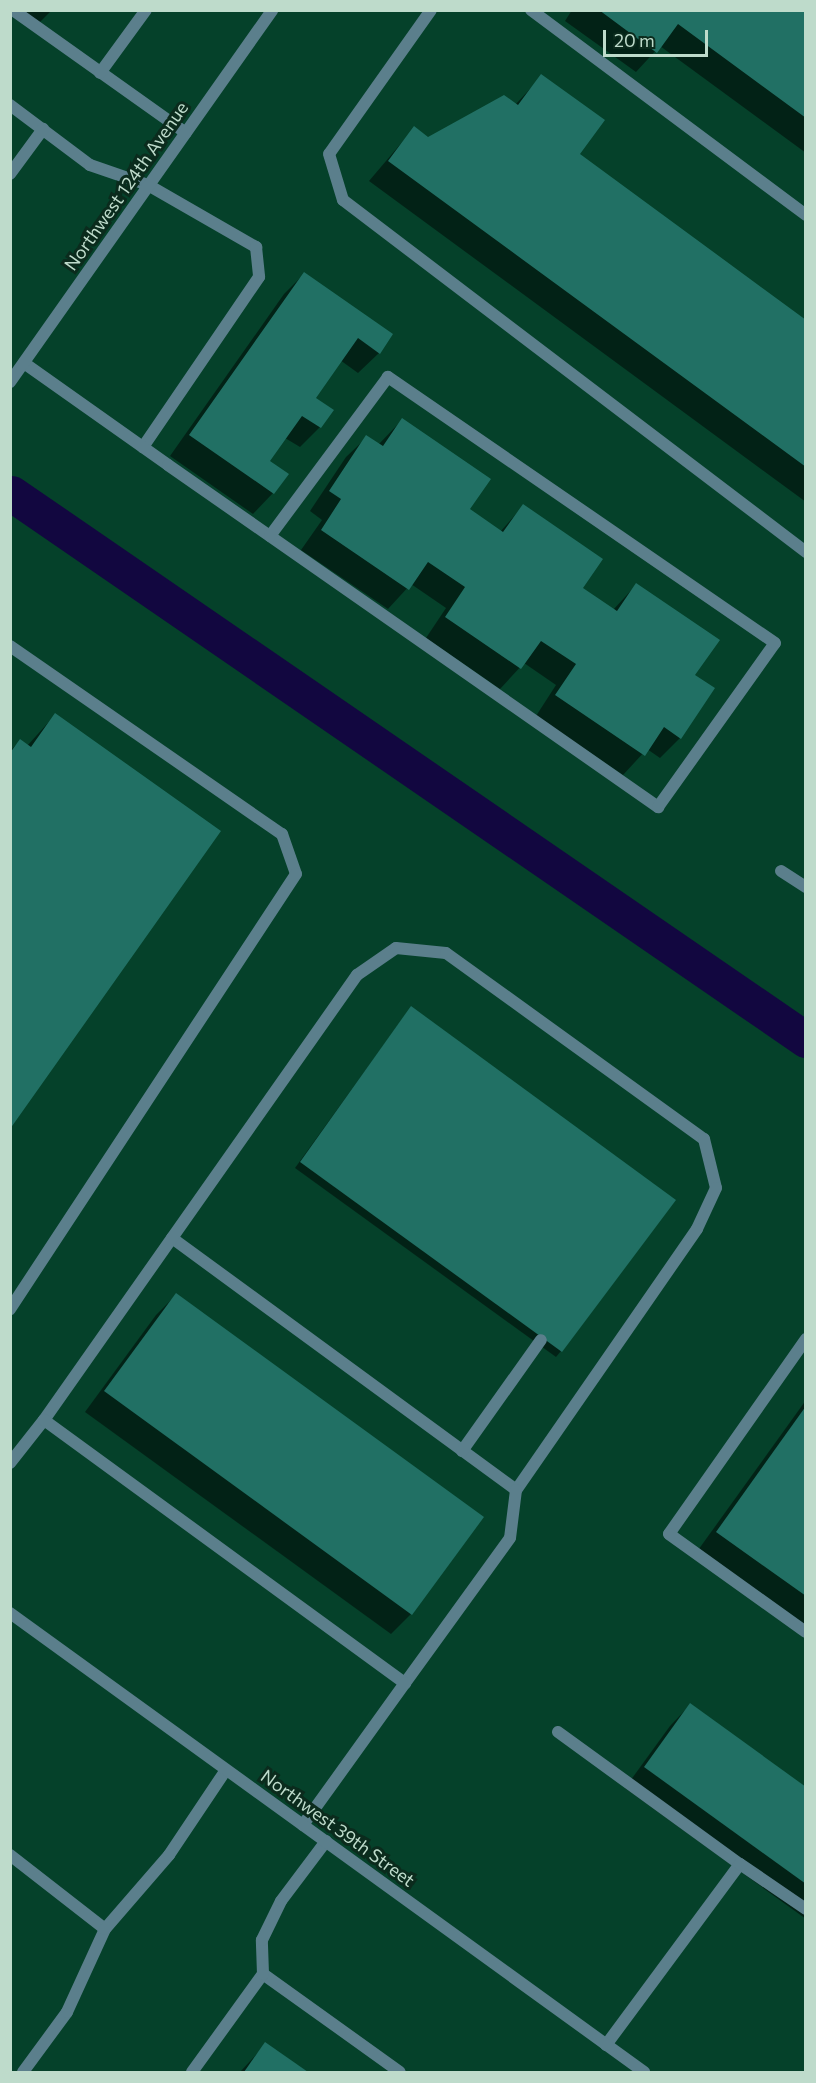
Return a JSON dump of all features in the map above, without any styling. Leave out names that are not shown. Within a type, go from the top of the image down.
[{"type":"street","points":[[13,10],[186,133]]},
{"type":"street","points":[[100,73],[146,10]]},
{"type":"street","name":"Northwest 124th Avenue","points":[[10,382],[272,10]]},
{"type":"street","points":[[431,10],[328,154],[343,200],[806,552]]},
{"type":"street","points":[[531,10],[806,215]]},
{"type":"street","points":[[10,105],[90,165],[148,185],[256,247],[259,277],[143,447]]},
{"type":"street","points":[[10,174],[43,129]]},
{"type":"street","points":[[24,363],[270,536],[658,807],[775,644],[388,377],[270,536]]},
{"type":"street","points":[[10,646],[282,834],[296,874],[10,1309]]},
{"type":"street","points":[[781,870],[806,887]]},
{"type":"street","points":[[10,1463],[44,1420],[357,975],[396,948],[446,953],[704,1140],[716,1188],[697,1229],[516,1490],[510,1538],[303,1825]]},
{"type":"street","points":[[172,1238],[516,1490]]},
{"type":"street","points":[[806,1339],[669,1534],[806,1632]]},
{"type":"street","points":[[462,1451],[541,1340]]},
{"type":"street","points":[[44,1420],[405,1683]]},
{"type":"street","name":"Northwest 39th Street","points":[[10,1613],[644,2073]]},
{"type":"street","points":[[558,1732],[806,1909]]},
{"type":"street","points":[[23,2073],[67,2012],[105,1929],[169,1855],[226,1770]]},
{"type":"street","points":[[192,2073],[263,1974],[262,1940],[281,1901],[326,1841]]},
{"type":"street","points":[[10,1856],[105,1929]]},
{"type":"street","points":[[606,2045],[740,1863]]},
{"type":"street","points":[[263,1974],[400,2073]]},
{"type":"shaded area","points":[[11,11],[805,11],[805,2072],[11,2072]]},
{"type":"building","points":[[599,10],[806,10],[806,118],[678,24],[657,53]]},
{"type":"building","points":[[541,74],[605,120],[580,154],[806,320],[806,467],[388,161],[414,126],[428,137],[504,95],[518,105]]},
{"type":"building","points":[[304,272],[393,334],[380,354],[358,338],[316,398],[334,410],[321,428],[302,416],[270,461],[289,474],[274,494],[189,435]]},
{"type":"building","points":[[402,418],[491,479],[470,509],[503,532],[523,504],[603,559],[583,588],[617,611],[636,583],[720,640],[695,675],[715,688],[681,739],[664,727],[645,756],[555,695],[576,664],[541,641],[521,669],[445,617],[465,587],[428,562],[409,590],[321,530],[341,499],[329,491],[366,435],[383,446]]},
{"type":"building","points":[[55,713],[221,831],[10,1129],[10,753],[20,739],[31,747]]},
{"type":"building","points":[[411,1006],[676,1200],[562,1352],[300,1162]]},
{"type":"building","points":[[176,1293],[484,1517],[412,1615],[104,1391]]},
{"type":"building","points":[[806,1406],[806,1596],[716,1532]]},
{"type":"building","points":[[690,1703],[806,1787],[806,1884],[644,1767]]},
{"type":"building","points":[[265,2042],[308,2072],[244,2072]]},
{"type":"waterway","points":[[12,494],[806,1040]]}]
